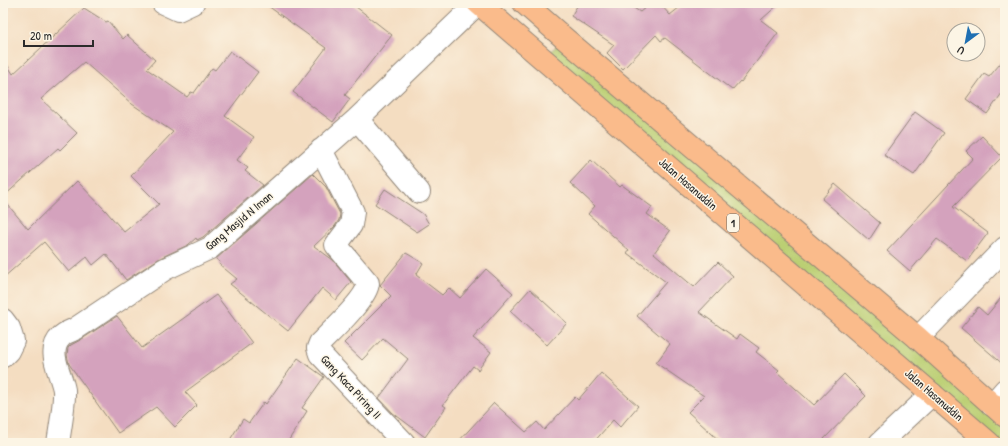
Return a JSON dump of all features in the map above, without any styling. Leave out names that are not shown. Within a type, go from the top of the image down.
[{"type":"highway","name":"Jalan Hasanuddin","points":[[478,3],[932,394],[985,442]]},
{"type":"highway","points":[[524,3],[918,338],[1001,404]]},
{"type":"highway","points":[[543,60],[564,38]]},
{"type":"street","points":[[163,3],[178,10],[193,3]]},
{"type":"street","name":"Gang Masjid N Iman","points":[[58,443],[64,391],[54,349],[61,336],[75,329],[165,269],[210,248],[357,119],[478,3]]},
{"type":"street","points":[[357,119],[419,192]]},
{"type":"street","name":"Gang Kaca Piring II","points":[[321,150],[353,212],[351,225],[336,245],[368,283],[368,288],[360,301],[320,343],[318,348],[320,354],[404,443]]},
{"type":"street","points":[[918,338],[1005,248]]},
{"type":"street","points":[[3,320],[9,328],[13,341],[8,352],[3,356]]},
{"type":"street","points":[[880,443],[932,394]]},
{"type":"green space","points":[[564,38],[1005,416],[1005,443],[989,443],[543,60]]},
{"type":"building","points":[[264,3],[351,3],[392,35],[345,95],[350,99],[333,122],[293,92],[326,48]]},
{"type":"building","points":[[579,3],[626,3],[640,12],[651,3],[659,3],[670,15],[685,3],[780,3],[761,20],[778,33],[741,82],[740,81],[732,90],[665,38],[661,41],[656,35],[623,69],[607,53],[614,45],[571,16]]},
{"type":"building","points":[[84,8],[106,22],[108,21],[123,39],[127,35],[155,60],[147,69],[187,97],[191,92],[194,93],[212,68],[215,70],[230,51],[258,72],[225,116],[254,137],[237,160],[248,168],[245,171],[263,185],[203,237],[197,240],[196,238],[188,245],[160,258],[126,280],[106,254],[93,265],[87,257],[69,272],[44,242],[3,278],[3,199],[28,229],[77,181],[124,232],[159,204],[131,176],[173,132],[132,104],[84,62],[41,99],[77,133],[60,150],[58,148],[3,197],[3,58],[13,74]]},
{"type":"building","points":[[1005,58],[1005,89],[987,114],[966,99],[984,74],[989,77]]},
{"type":"building","points":[[915,112],[944,133],[914,175],[884,155]]},
{"type":"building","points":[[982,136],[1002,157],[953,207],[988,233],[967,261],[937,239],[910,271],[887,251],[973,158],[966,151]]},
{"type":"building","points":[[591,160],[620,187],[622,185],[652,207],[647,214],[670,231],[654,253],[694,287],[718,262],[733,276],[699,312],[737,339],[740,334],[759,348],[756,352],[779,370],[777,372],[814,405],[844,374],[866,396],[820,443],[722,443],[688,412],[704,396],[656,363],[670,344],[637,316],[666,282],[627,253],[629,250],[588,214],[595,206],[570,183]]},
{"type":"building","points":[[313,174],[326,187],[340,214],[339,220],[335,226],[314,246],[333,260],[351,282],[336,300],[322,288],[288,331],[230,284],[237,279],[219,264],[220,262],[216,259]]},
{"type":"building","points":[[835,184],[880,223],[869,240],[822,199]]},
{"type":"building","points":[[385,189],[423,214],[429,224],[417,232],[375,204]]},
{"type":"building","points":[[406,253],[423,263],[416,275],[442,295],[449,288],[460,298],[486,269],[513,293],[473,338],[491,352],[478,370],[473,366],[443,405],[446,407],[425,437],[393,413],[379,398],[408,359],[383,338],[362,360],[344,343],[391,296],[380,285]]},
{"type":"building","points":[[530,289],[567,323],[547,345],[510,311]]},
{"type":"building","points":[[1005,293],[1005,366],[961,328],[978,307],[987,315]]},
{"type":"building","points":[[216,295],[252,343],[185,392],[197,405],[175,427],[156,407],[118,433],[69,364],[67,355],[68,348],[117,316],[142,348]]},
{"type":"building","points":[[298,358],[324,377],[302,408],[307,411],[287,443],[228,443],[243,419],[249,423],[264,402],[266,404]]},
{"type":"building","points":[[601,373],[638,406],[620,427],[613,420],[593,443],[457,443],[494,403],[526,432],[537,422],[544,430],[575,397],[578,400]]}]
